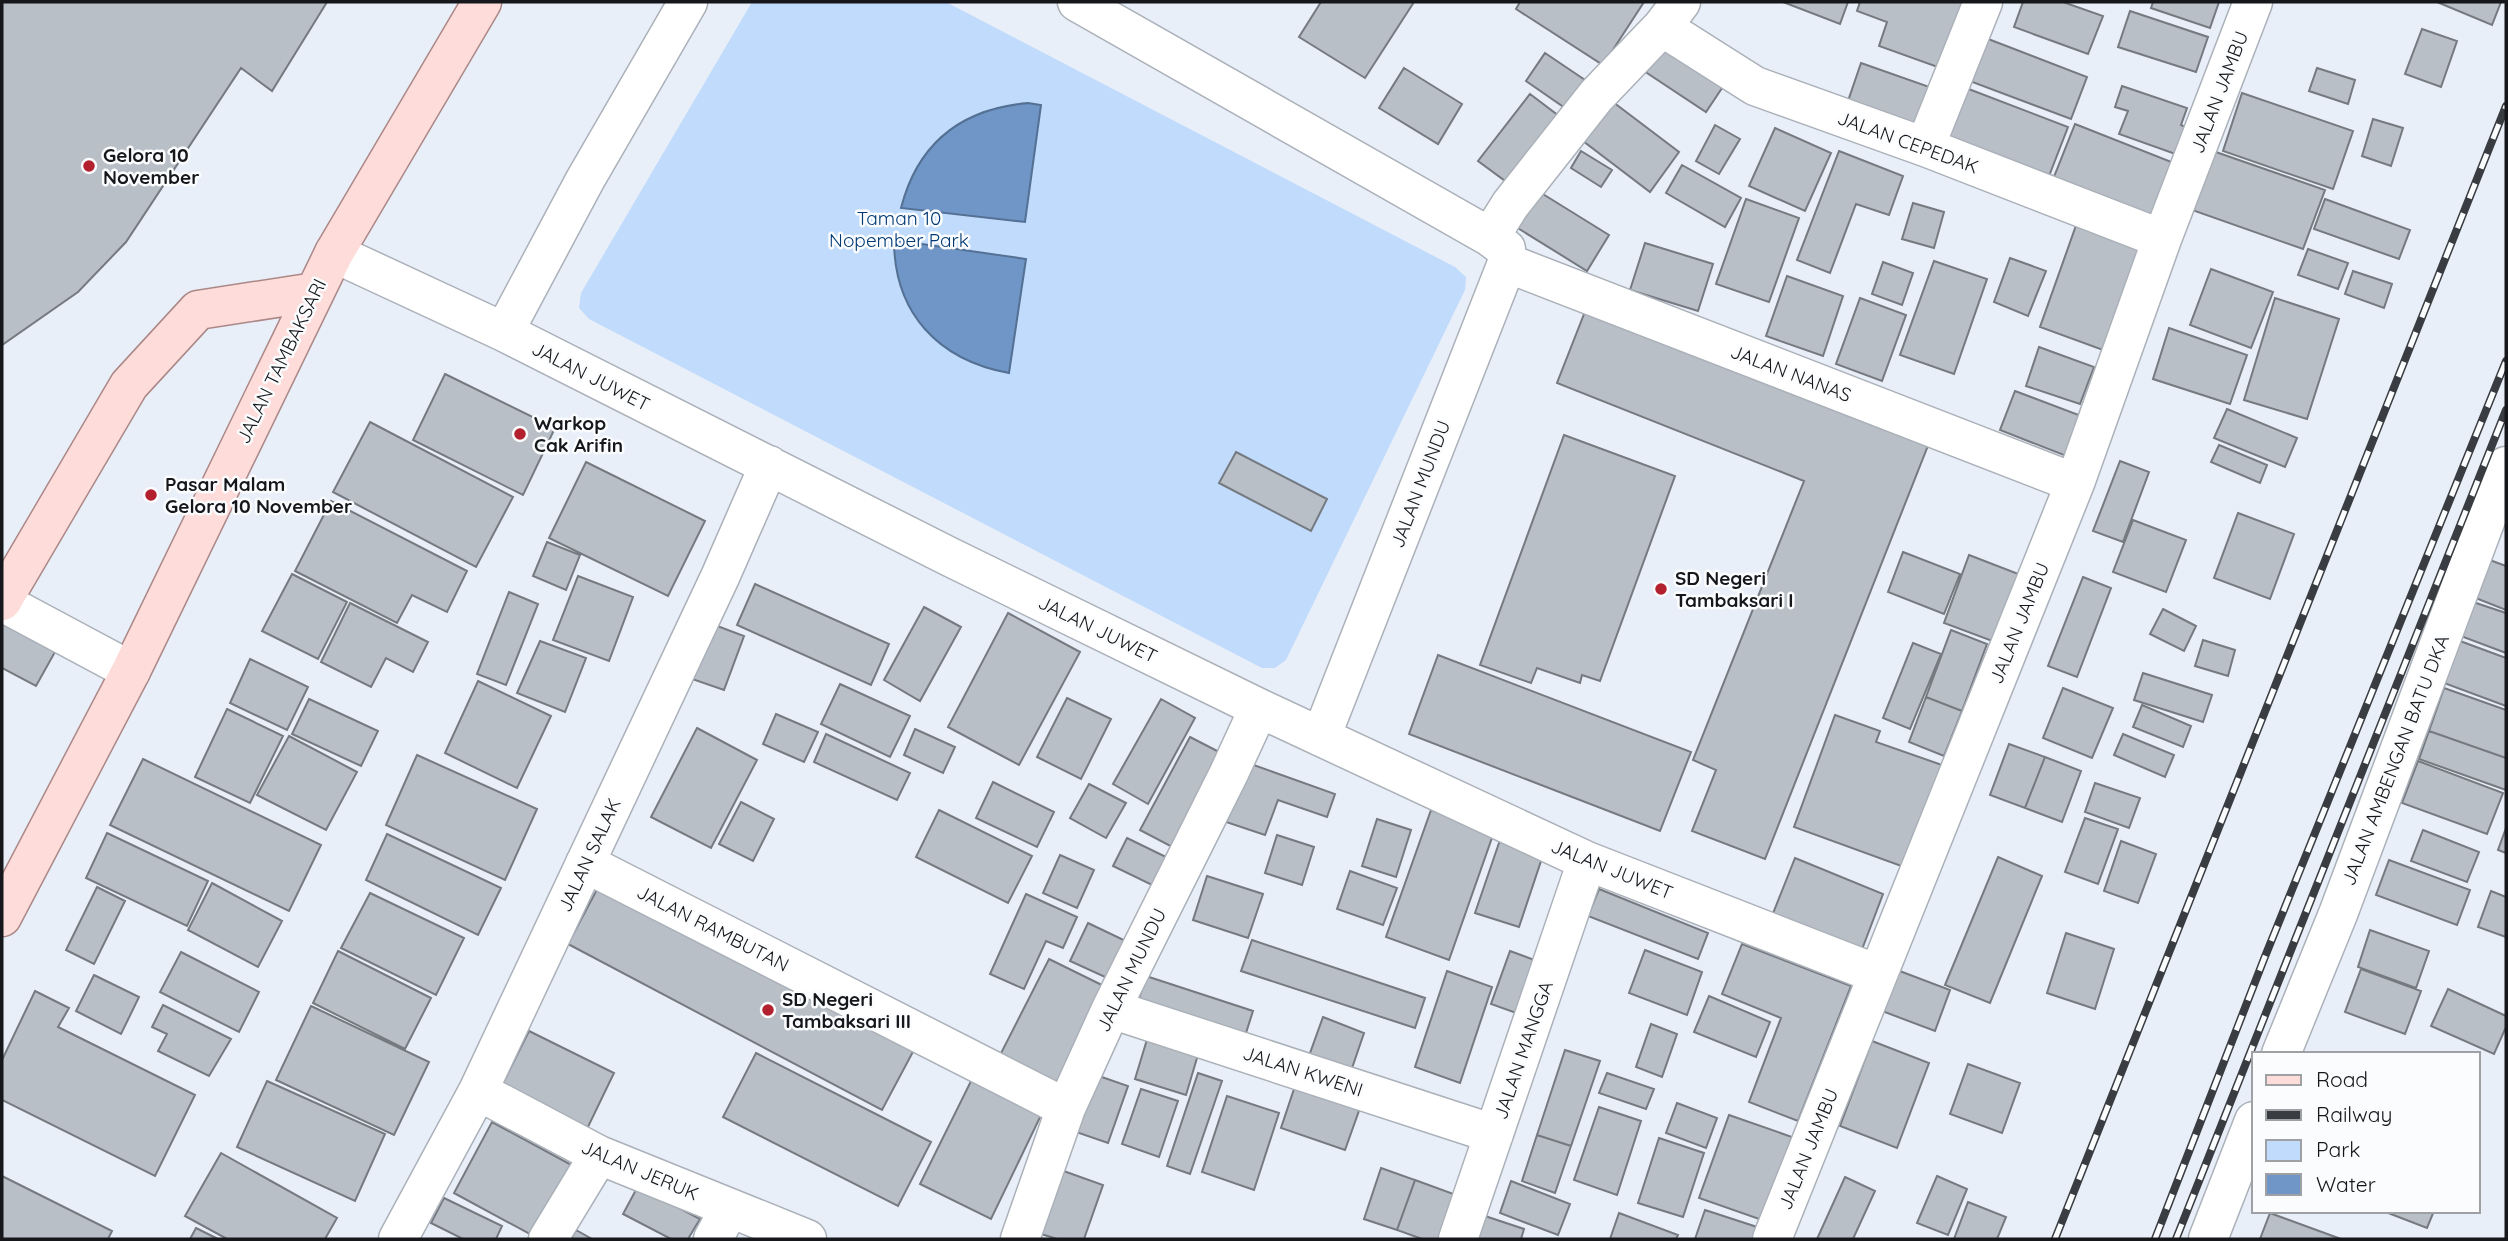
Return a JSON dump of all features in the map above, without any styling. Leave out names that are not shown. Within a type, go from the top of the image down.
[{"type":"main road","name":"JALAN TAMBAKSARI","points":[[2,917],[131,671],[334,253],[482,2]]},
{"type":"main road","points":[[2,602],[129,385],[198,310],[315,292]]},
{"type":"street","points":[[504,332],[585,180],[688,2]]},
{"type":"street","points":[[1077,2],[1499,250]]},
{"type":"street","points":[[1925,147],[1983,2]]},
{"type":"street","name":"JALAN JAMBU","points":[[1772,1239],[2075,483],[2162,239],[2253,2]]},
{"type":"street","name":"JALAN MUNDU","points":[[1321,737],[1499,250],[1510,205],[1596,96],[1672,14]]},
{"type":"street","name":"JALAN CEPEDAK","points":[[1672,14],[1755,86],[1925,147],[2162,239]]},
{"type":"street","name":"JALAN NANAS","points":[[1499,250],[2075,483]]},
{"type":"street","name":"JALAN JUWET","points":[[334,253],[504,332],[1259,708],[1587,862],[1877,974]]},
{"type":"street","name":"JALAN SALAK","points":[[398,1239],[478,1091],[720,577],[769,465]]},
{"type":"street","name":"JALAN AMBENGAN BATU DKA","points":[[2282,1052],[2338,914],[2506,466]]},
{"type":"street","points":[[2,602],[131,671]]},
{"type":"street","name":"JALAN MUNDU","points":[[1020,1239],[1066,1108],[1111,1009],[1259,708]]},
{"type":"street","name":"JALAN MANGGA","points":[[1458,1239],[1587,862]]},
{"type":"street","name":"JALAN RAMBUTAN","points":[[585,863],[1066,1108]]},
{"type":"street","name":"JALAN KWENI","points":[[1111,1009],[1494,1134]]},
{"type":"street","name":"JALAN JERUK","points":[[478,1091],[722,1223],[807,1239]]},
{"type":"street","points":[[2208,1239],[2252,1126]]},
{"type":"street","points":[[548,1239],[599,1155]]},
{"type":"green space","name":"Taman 10 Nopember Park","points":[[752,2],[946,2],[1455,267],[1466,277],[1465,290],[1286,660],[1275,668],[1262,668],[589,319],[579,308],[581,293]]},
{"type":"water","points":[[1028,103],[1041,105],[1025,222],[901,208],[919,165],[931,147],[946,133],[963,121],[982,113]]},
{"type":"water","points":[[894,240],[1026,259],[1009,373],[984,367],[961,357],[925,329],[902,290],[896,266]]},
{"type":"building","name":"Gelora 10 November","points":[[2,2],[327,2],[272,91],[241,68],[126,242],[78,292],[2,345]]},
{"type":"building","points":[[1321,2],[1414,2],[1365,78],[1299,37]]},
{"type":"building","points":[[1520,2],[1644,2],[1603,65],[1516,9]]},
{"type":"building","points":[[1783,2],[1848,2],[1840,24]]},
{"type":"building","points":[[1860,2],[1971,2],[1946,70],[1879,46],[1887,22],[1857,11]]},
{"type":"building","points":[[2023,2],[2063,2],[2103,16],[2088,54],[2014,27]]},
{"type":"building","points":[[2153,2],[2219,2],[2210,28],[2151,8]]},
{"type":"building","points":[[2437,2],[2501,2],[2492,25]]},
{"type":"building","points":[[2130,11],[2208,37],[2196,72],[2118,47]]},
{"type":"building","points":[[2422,29],[2457,41],[2441,87],[2405,74]]},
{"type":"building","points":[[1983,37],[2087,77],[2071,119],[1967,80]]},
{"type":"building","points":[[1665,41],[1726,82],[1706,112],[1644,71]]},
{"type":"building","points":[[1545,53],[1588,82],[1568,110],[1526,81]]},
{"type":"building","points":[[1861,63],[1938,90],[1924,132],[1847,104]]},
{"type":"building","points":[[1404,68],[1462,104],[1438,144],[1379,108]]},
{"type":"building","points":[[2317,68],[2355,80],[2348,104],[2309,91]]},
{"type":"building","points":[[2122,86],[2187,108],[2181,125],[2191,130],[2181,156],[2119,134],[2128,111],[2115,107]]},
{"type":"building","points":[[1966,88],[2068,127],[2049,176],[1946,138]]},
{"type":"building","points":[[2242,93],[2353,131],[2333,189],[2223,151]]},
{"type":"building","points":[[1530,94],[1559,116],[1508,183],[1478,161]]},
{"type":"building","points":[[1613,102],[1679,152],[1650,192],[1583,141]]},
{"type":"building","points":[[2373,119],[2403,128],[2391,166],[2362,156]]},
{"type":"building","points":[[2075,124],[2179,165],[2155,227],[2050,187]]},
{"type":"building","points":[[1715,125],[1740,139],[1719,174],[1696,161]]},
{"type":"building","points":[[1775,128],[1831,153],[1805,211],[1749,186]]},
{"type":"building","points":[[1581,151],[1612,170],[1601,187],[1571,168]]},
{"type":"building","points":[[1839,151],[1903,176],[1889,215],[1856,204],[1830,273],[1797,260]]},
{"type":"building","points":[[2213,151],[2325,190],[2303,249],[2192,210]]},
{"type":"building","points":[[1682,165],[1741,198],[1725,227],[1666,193]]},
{"type":"building","points":[[1538,191],[1609,235],[1587,271],[1516,227]]},
{"type":"building","points":[[1746,199],[1799,218],[1769,302],[1716,284]]},
{"type":"building","points":[[2325,199],[2410,230],[2399,259],[2314,229]]},
{"type":"building","points":[[1913,203],[1944,212],[1934,248],[1902,239]]},
{"type":"building","points":[[2079,217],[2143,240],[2103,350],[2040,327]]},
{"type":"building","points":[[1645,243],[1713,264],[1698,311],[1630,290]]},
{"type":"building","points":[[2308,249],[2348,263],[2338,289],[2298,275]]},
{"type":"building","points":[[2010,258],[2046,271],[2028,316],[1994,302]]},
{"type":"building","points":[[1934,261],[1987,279],[1954,374],[1900,355]]},
{"type":"building","points":[[1883,262],[1913,273],[1902,305],[1872,294]]},
{"type":"building","points":[[2211,269],[2273,292],[2251,348],[2190,325]]},
{"type":"building","points":[[2353,271],[2392,284],[2384,308],[2345,294]]},
{"type":"building","points":[[1787,276],[1843,296],[1823,356],[1766,336]]},
{"type":"building","points":[[1860,298],[1906,315],[1882,381],[1836,364]]},
{"type":"building","points":[[2275,298],[2339,319],[2307,419],[2244,400]]},
{"type":"building","points":[[1586,309],[1929,443],[1765,859],[1692,831],[1716,770],[1693,760],[1804,481],[1557,383]]},
{"type":"building","points":[[2169,328],[2247,355],[2230,404],[2153,379]]},
{"type":"building","points":[[2039,347],[2094,367],[2080,404],[2026,386]]},
{"type":"building","points":[[445,374],[555,428],[523,495],[413,440]]},
{"type":"building","points":[[2015,391],[2084,417],[2069,457],[2000,430]]},
{"type":"building","points":[[2227,409],[2297,438],[2285,467],[2214,438]]},
{"type":"building","points":[[370,422],[513,497],[476,567],[333,492]]},
{"type":"building","points":[[1564,435],[1675,476],[1600,681],[1582,675],[1580,683],[1537,668],[1531,683],[1480,665]]},
{"type":"building","points":[[2219,445],[2267,465],[2260,483],[2211,462]]},
{"type":"building","points":[[1236,452],[1327,499],[1311,531],[1219,483]]},
{"type":"building","points":[[2120,461],[2149,472],[2123,542],[2093,531]]},
{"type":"building","points":[[586,462],[705,521],[668,596],[549,538]]},
{"type":"building","points":[[331,501],[467,571],[447,612],[412,595],[397,623],[295,571]]},
{"type":"building","points":[[2238,513],[2294,534],[2270,599],[2214,578]]},
{"type":"building","points":[[2133,520],[2186,540],[2166,592],[2113,572]]},
{"type":"building","points":[[547,542],[580,555],[566,590],[533,576]]},
{"type":"building","points":[[1903,552],[1960,574],[1944,614],[1888,592]]},
{"type":"building","points":[[1969,555],[2021,575],[1995,642],[1944,623]]},
{"type":"building","points":[[2487,559],[2506,566],[2506,610],[2473,597]]},
{"type":"building","points":[[292,574],[347,602],[318,659],[262,631]]},
{"type":"building","points":[[578,576],[633,597],[609,661],[553,640]]},
{"type":"building","points":[[2083,577],[2111,588],[2077,677],[2048,666]]},
{"type":"building","points":[[755,584],[889,644],[871,685],[737,625]]},
{"type":"building","points":[[509,592],[538,604],[506,685],[477,674]]},
{"type":"building","points":[[2470,601],[2506,613],[2506,653],[2458,635]]},
{"type":"building","points":[[350,603],[428,642],[413,672],[386,658],[371,687],[321,662]]},
{"type":"building","points":[[924,607],[961,627],[920,701],[884,680]]},
{"type":"building","points":[[2163,609],[2196,626],[2184,651],[2150,634]]},
{"type":"building","points":[[2,612],[60,643],[36,686],[2,668]]},
{"type":"building","points":[[1008,613],[1080,652],[1019,765],[948,727]]},
{"type":"building","points":[[712,624],[744,636],[724,690],[692,679]]},
{"type":"building","points":[[1951,630],[1987,644],[1962,711],[1926,697]]},
{"type":"building","points":[[2203,640],[2235,650],[2228,676],[2195,666]]},
{"type":"building","points":[[540,641],[586,658],[565,712],[517,693]]},
{"type":"building","points":[[2460,641],[2506,658],[2506,706],[2444,683]]},
{"type":"building","points":[[1913,643],[1941,654],[1910,729],[1883,718]]},
{"type":"building","points":[[1438,655],[1691,752],[1660,831],[1409,734]]},
{"type":"building","points":[[250,659],[308,687],[287,730],[230,703]]},
{"type":"building","points":[[2143,673],[2212,695],[2203,722],[2134,700]]},
{"type":"building","points":[[478,681],[551,716],[517,788],[445,753]]},
{"type":"building","points":[[840,684],[910,716],[890,757],[821,724]]},
{"type":"building","points":[[2063,688],[2113,708],[2092,758],[2043,738]]},
{"type":"building","points":[[2444,688],[2506,710],[2506,758],[2429,731]]},
{"type":"building","points":[[1926,697],[1962,711],[1944,756],[1909,742]]},
{"type":"building","points":[[1067,698],[1111,719],[1081,779],[1037,757]]},
{"type":"building","points":[[309,699],[378,731],[361,766],[292,734]]},
{"type":"building","points":[[1161,699],[1195,718],[1148,804],[1113,784]]},
{"type":"building","points":[[2142,705],[2191,726],[2183,747],[2133,727]]},
{"type":"building","points":[[227,709],[283,736],[250,803],[195,777]]},
{"type":"building","points":[[776,714],[818,732],[804,762],[763,744]]},
{"type":"building","points":[[1835,715],[1880,731],[1876,742],[1942,765],[1904,867],[1794,827]]},
{"type":"building","points":[[697,728],[757,760],[711,848],[651,817]]},
{"type":"building","points":[[915,729],[955,747],[943,773],[904,755]]},
{"type":"building","points":[[2429,731],[2506,758],[2506,790],[2419,759]]},
{"type":"building","points":[[826,734],[910,773],[897,800],[814,762]]},
{"type":"building","points":[[2123,734],[2174,755],[2165,777],[2114,755]]},
{"type":"building","points":[[289,736],[357,772],[326,830],[257,795]]},
{"type":"building","points":[[1190,737],[1225,755],[1176,849],[1140,830]]},
{"type":"building","points":[[2009,744],[2045,757],[2025,808],[1990,795]]},
{"type":"building","points":[[417,755],[537,809],[505,880],[386,825]]},
{"type":"building","points":[[2045,757],[2081,771],[2062,822],[2025,808]]},
{"type":"building","points":[[143,759],[321,845],[289,911],[110,825]]},
{"type":"building","points":[[2418,761],[2503,793],[2487,834],[2402,803]]},
{"type":"building","points":[[1248,763],[1335,794],[1327,817],[1278,800],[1265,835],[1223,821]]},
{"type":"building","points":[[993,782],[1054,812],[1037,847],[976,818]]},
{"type":"building","points":[[2095,783],[2140,798],[2129,828],[2085,812]]},
{"type":"building","points":[[1089,784],[1126,803],[1106,838],[1070,818]]},
{"type":"building","points":[[741,802],[774,819],[753,861],[719,844]]},
{"type":"building","points":[[939,810],[1032,856],[1008,903],[916,857]]},
{"type":"building","points":[[1431,810],[1494,832],[1449,960],[1386,937]]},
{"type":"building","points":[[2085,818],[2118,829],[2098,884],[2065,872]]},
{"type":"building","points":[[1377,819],[1411,830],[1396,877],[1362,866]]},
{"type":"building","points":[[2506,828],[2506,853],[2498,850]]},
{"type":"building","points":[[2423,830],[2479,852],[2467,882],[2411,861]]},
{"type":"building","points":[[107,833],[208,881],[187,926],[86,878]]},
{"type":"building","points":[[387,834],[501,888],[478,935],[366,880]]},
{"type":"building","points":[[1277,835],[1314,847],[1302,885],[1265,873]]},
{"type":"building","points":[[1127,838],[1166,857],[1152,885],[1113,866]]},
{"type":"building","points":[[1500,840],[1543,855],[1519,927],[1475,913]]},
{"type":"building","points":[[2121,841],[2156,854],[2138,903],[2104,891]]},
{"type":"building","points":[[1060,855],[1094,870],[1077,908],[1043,893]]},
{"type":"building","points":[[1998,857],[2042,876],[1990,1003],[1945,985]]},
{"type":"building","points":[[1795,858],[1883,894],[1861,952],[1772,916]]},
{"type":"building","points":[[2389,860],[2470,890],[2457,925],[2376,895]]},
{"type":"building","points":[[1350,871],[1397,888],[1383,925],[1337,909]]},
{"type":"building","points":[[1207,876],[1263,894],[1248,938],[1193,920]]},
{"type":"building","name":"SD Negeri Tambaksari III","points":[[601,882],[915,1048],[882,1110],[568,944]]},
{"type":"building","points":[[212,883],[282,921],[258,967],[188,930]]},
{"type":"building","points":[[97,887],[125,901],[94,964],[66,950]]},
{"type":"building","points":[[1599,889],[1708,933],[1698,959],[1588,916]]},
{"type":"building","points":[[2491,891],[2506,897],[2506,937],[2478,927]]},
{"type":"building","points":[[370,893],[464,938],[436,995],[341,948]]},
{"type":"building","points":[[1026,894],[1077,917],[1063,948],[1046,941],[1024,989],[990,974]]},
{"type":"building","points":[[1088,923],[1134,945],[1116,982],[1070,961]]},
{"type":"building","points":[[2370,930],[2429,951],[2416,988],[2358,967]]},
{"type":"building","points":[[2066,933],[2114,949],[2095,1009],[2047,993]]},
{"type":"building","points":[[1252,940],[1425,998],[1415,1028],[1241,971]]},
{"type":"building","points":[[1742,944],[1851,986],[1798,1121],[1749,1102],[1781,1018],[1722,994]]},
{"type":"building","points":[[1645,950],[1702,972],[1687,1015],[1629,993]]},
{"type":"building","points":[[338,951],[431,998],[405,1049],[313,1003]]},
{"type":"building","points":[[1510,951],[1537,961],[1519,1014],[1491,1004]]},
{"type":"building","points":[[181,952],[259,992],[239,1032],[160,992]]},
{"type":"building","points":[[1049,959],[1110,989],[1057,1094],[996,1063]]},
{"type":"building","points":[[2361,969],[2421,991],[2405,1034],[2345,1012]]},
{"type":"building","points":[[1897,970],[1950,990],[1935,1031],[1882,1011]]},
{"type":"building","points":[[1447,971],[1492,987],[1460,1083],[1415,1067]]},
{"type":"building","points":[[94,975],[139,997],[121,1034],[76,1011]]},
{"type":"building","points":[[1146,976],[1253,1011],[1245,1036],[1138,1002]]},
{"type":"building","points":[[2448,989],[2506,1016],[2506,1027],[2494,1054],[2431,1026]]},
{"type":"building","points":[[35,991],[69,1008],[58,1027],[195,1095],[155,1176],[2,1100],[2,1060]]},
{"type":"building","points":[[1709,996],[1770,1022],[1756,1057],[1694,1032]]},
{"type":"building","points":[[163,1005],[231,1039],[209,1076],[158,1051],[167,1034],[152,1027]]},
{"type":"building","points":[[311,1006],[429,1062],[394,1135],[276,1080]]},
{"type":"building","points":[[1323,1017],[1364,1033],[1351,1071],[1309,1056]]},
{"type":"building","points":[[1651,1024],[1677,1034],[1662,1077],[1636,1067]]},
{"type":"building","points":[[529,1031],[614,1073],[587,1129],[501,1087]]},
{"type":"building","points":[[1149,1033],[1200,1048],[1186,1095],[1135,1079]]},
{"type":"building","points":[[1872,1041],[1929,1063],[1897,1148],[1840,1126]]},
{"type":"building","points":[[1565,1050],[1600,1061],[1571,1146],[1537,1135]]},
{"type":"building","points":[[756,1053],[931,1142],[898,1206],[723,1117]]},
{"type":"building","points":[[1968,1064],[2020,1083],[2002,1133],[1950,1114]]},
{"type":"building","points":[[1198,1073],[1222,1081],[1190,1174],[1167,1166]]},
{"type":"building","points":[[1607,1073],[1654,1089],[1646,1109],[1599,1093]]},
{"type":"building","points":[[974,1075],[1044,1109],[991,1219],[920,1184]]},
{"type":"building","points":[[1096,1075],[1128,1086],[1108,1143],[1076,1132]]},
{"type":"building","points":[[267,1081],[385,1134],[355,1201],[237,1147]]},
{"type":"building","points":[[1296,1083],[1361,1105],[1345,1150],[1281,1128]]},
{"type":"building","points":[[1141,1089],[1178,1101],[1159,1157],[1122,1144]]},
{"type":"building","points":[[1227,1096],[1279,1113],[1254,1190],[1202,1172]]},
{"type":"building","points":[[1677,1103],[1717,1118],[1706,1148],[1666,1133]]},
{"type":"building","points":[[1599,1107],[1641,1121],[1617,1195],[1574,1180]]},
{"type":"building","points":[[1729,1115],[1792,1137],[1762,1220],[1699,1198]]},
{"type":"building","points":[[492,1122],[577,1168],[539,1239],[454,1193]]},
{"type":"building","points":[[1537,1135],[1571,1146],[1555,1193],[1522,1181]]},
{"type":"building","points":[[1659,1138],[1704,1153],[1683,1217],[1638,1203]]},
{"type":"building","points":[[221,1153],[337,1218],[325,1239],[227,1239],[185,1216]]},
{"type":"building","points":[[1381,1168],[1415,1180],[1397,1230],[1364,1219]]},
{"type":"building","points":[[1058,1169],[1103,1185],[1084,1239],[1057,1239],[1035,1232]]},
{"type":"building","points":[[2,1176],[112,1231],[108,1239],[2,1239]]},
{"type":"building","points":[[1937,1176],[1967,1189],[1948,1235],[1917,1223]]},
{"type":"building","points":[[1845,1177],[1875,1191],[1853,1239],[1817,1239]]},
{"type":"building","points":[[1415,1180],[1459,1196],[1444,1239],[1422,1239],[1397,1230]]},
{"type":"building","points":[[1511,1181],[1570,1204],[1558,1235],[1500,1213]]},
{"type":"building","points":[[638,1186],[700,1219],[688,1239],[671,1239],[623,1214]]},
{"type":"building","points":[[444,1198],[502,1226],[496,1239],[463,1239],[431,1223]]},
{"type":"building","points":[[1968,1202],[2006,1217],[1997,1239],[1954,1239]]},
{"type":"building","points":[[1705,1210],[1757,1227],[1753,1239],[1695,1239]]},
{"type":"building","points":[[1476,1213],[1524,1229],[1521,1239],[1468,1239]]},
{"type":"building","points":[[1619,1213],[1678,1235],[1676,1239],[1610,1239]]},
{"type":"building","points":[[2270,1213],[2341,1239],[2260,1239]]},
{"type":"building","points":[[2388,1213],[2433,1213],[2427,1228]]},
{"type":"building","points":[[196,1228],[218,1239],[190,1239]]},
{"type":"building","points":[[576,1230],[592,1239],[571,1239]]},
{"type":"railway","points":[[2055,1239],[2506,106]]},
{"type":"railway","points":[[2155,1239],[2264,959],[2506,361]]},
{"type":"railway","points":[[2176,1239],[2506,410]]},
{"type":"place","name":"Gelora 10 November","points":[[89,166]]},
{"type":"place","name":"Warkop Cak Arifin","points":[[520,434]]},
{"type":"place","name":"Pasar Malam Gelora 10 November","points":[[151,495]]},
{"type":"place","name":"SD Negeri Tambaksari I","points":[[1661,589]]},
{"type":"place","name":"SD Negeri Tambaksari III","points":[[768,1010]]}]
